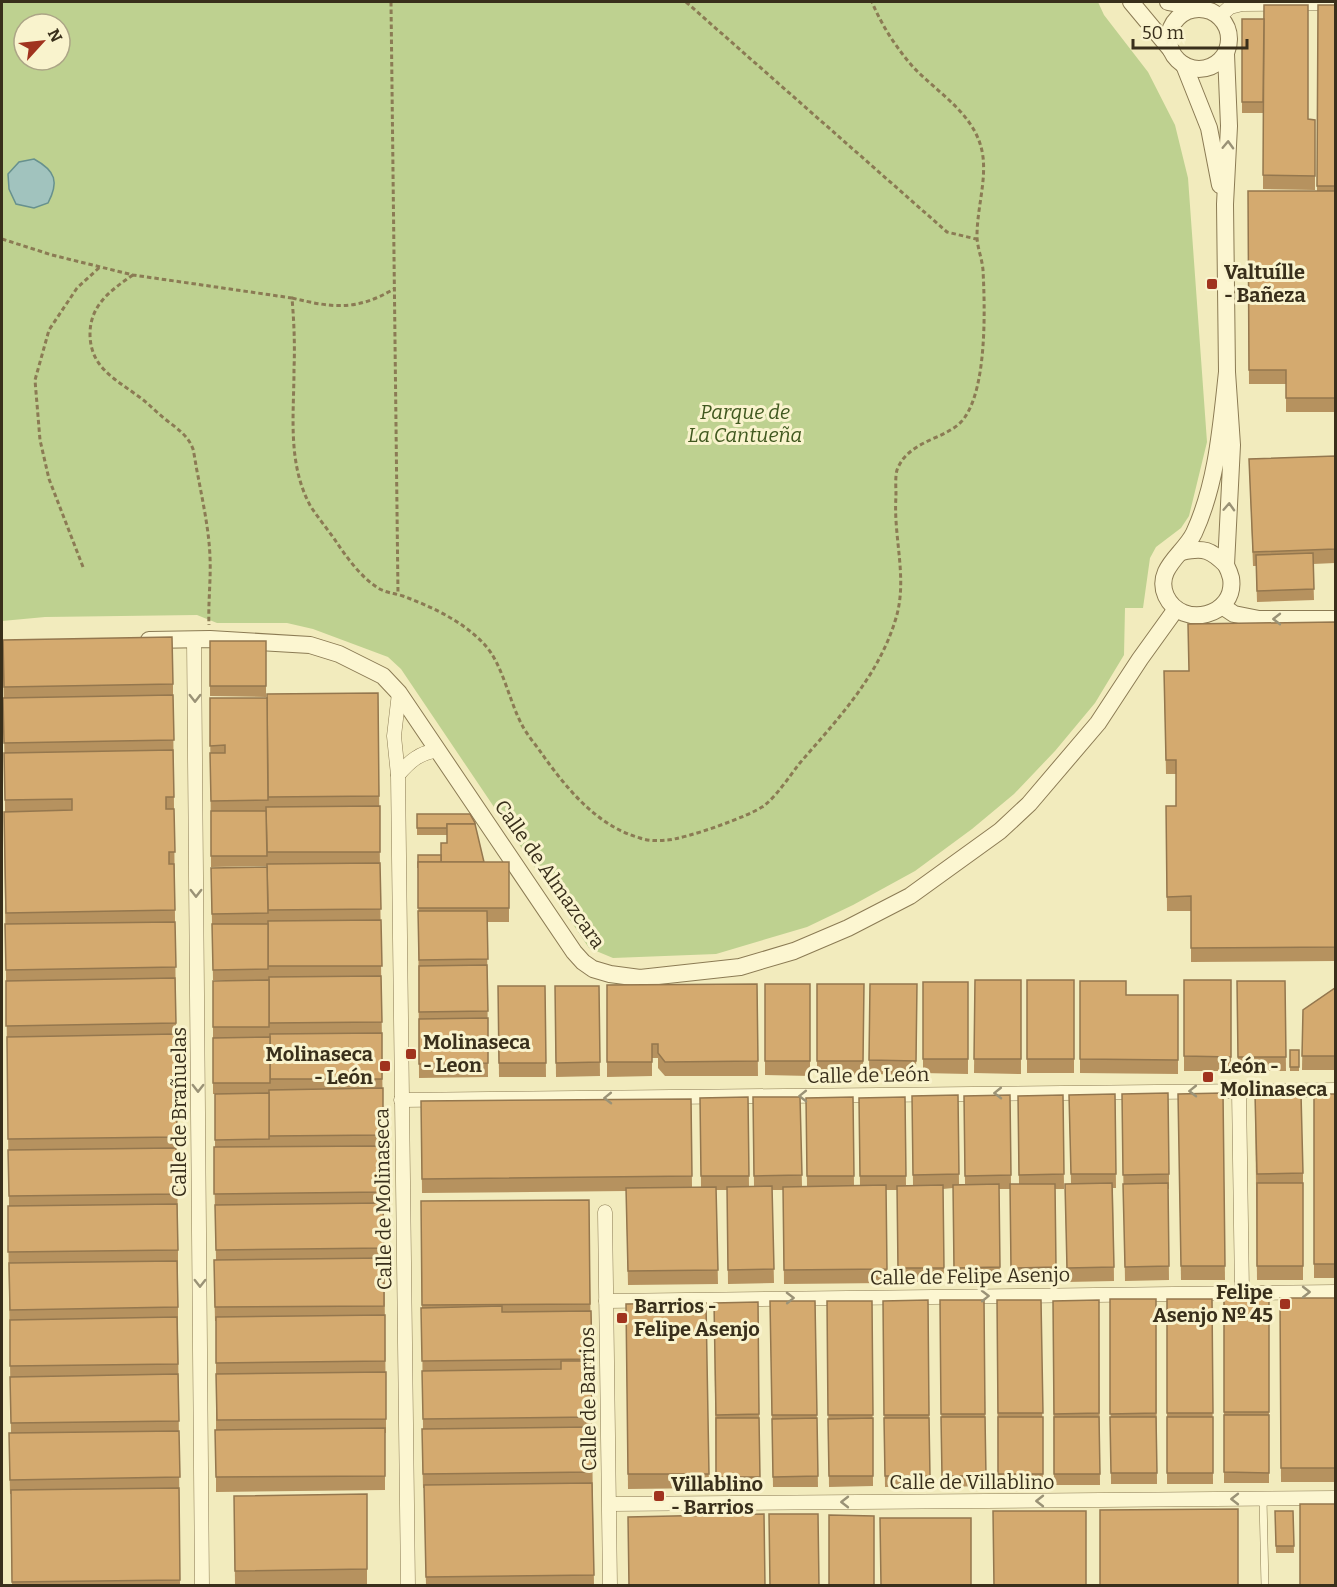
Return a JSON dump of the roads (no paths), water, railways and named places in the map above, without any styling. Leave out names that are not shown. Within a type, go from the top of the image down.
[{"type":"street","points":[[1131,2],[1184,65],[1192,68],[1212,67],[1226,54]]},
{"type":"street","points":[[1168,2],[1212,11],[1226,24],[1229,34],[1226,54],[1229,126],[1225,204],[1227,372],[1232,445],[1227,565],[1231,579],[1230,593],[1222,606],[1212,613],[1200,616],[1187,615],[1176,609],[1166,596],[1164,579],[1170,563],[1182,552],[1193,535],[1206,500],[1218,448],[1227,372]]},
{"type":"street","points":[[1220,16],[1230,7],[1242,4],[1335,3]]},
{"type":"street","points":[[1171,50],[1170,29],[1175,20],[1192,9],[1203,8]]},
{"type":"street","points":[[1184,65],[1209,128],[1225,204]]},
{"type":"street","points":[[1182,552],[1198,549],[1215,553],[1227,565]]},
{"type":"street","points":[[1222,606],[1234,614],[1258,619],[1335,619]]},
{"type":"street","name":"Calle de Almazcara","points":[[136,640],[202,639],[310,645],[339,654],[383,676],[399,693],[583,962],[593,969],[610,974],[640,978],[740,967],[794,951],[848,928],[910,896],[1000,831],[1029,804],[1098,723],[1176,609]]},
{"type":"street","name":"Calle de Brañuelas","points":[[202,639],[202,1586]]},
{"type":"street","name":"Calle de Molinaseca","points":[[399,693],[394,736],[398,775],[408,1586]]},
{"type":"street","points":[[398,775],[416,757],[438,750]]},
{"type":"street","name":"Calle de León","points":[[401,1100],[1335,1090]]},
{"type":"street","points":[[1239,1091],[1242,1292]]},
{"type":"street","name":"Calle de Barrios","points":[[605,1212],[610,1586]]},
{"type":"street","name":"Calle de Felipe Asenjo","points":[[606,1301],[1335,1292]]},
{"type":"street","name":"Calle de Villablino","points":[[610,1504],[1335,1498]]},
{"type":"lane","points":[[1263,1499],[1265,1586]]},
{"type":"water","points":[[34,159],[51,173],[54,189],[48,203],[34,208],[16,204],[9,189],[8,174],[19,162]]},
{"type":"place","name":"Valtuílle - Bañeza","points":[[1212,284]]},
{"type":"place","name":"Molinaseca - Leon","points":[[411,1054]]},
{"type":"place","name":"Molinaseca - León","points":[[385,1066]]},
{"type":"place","name":"León - Molinaseca","points":[[1208,1077]]},
{"type":"place","name":"Felipe Asenjo Nº 45","points":[[1285,1304]]},
{"type":"place","name":"Barrios - Felipe Asenjo","points":[[622,1318]]},
{"type":"place","name":"Villablino - Barrios","points":[[659,1496]]},
{"type":"park label","name":"Parque de La Cantueña","points":[[745,424]]}]
